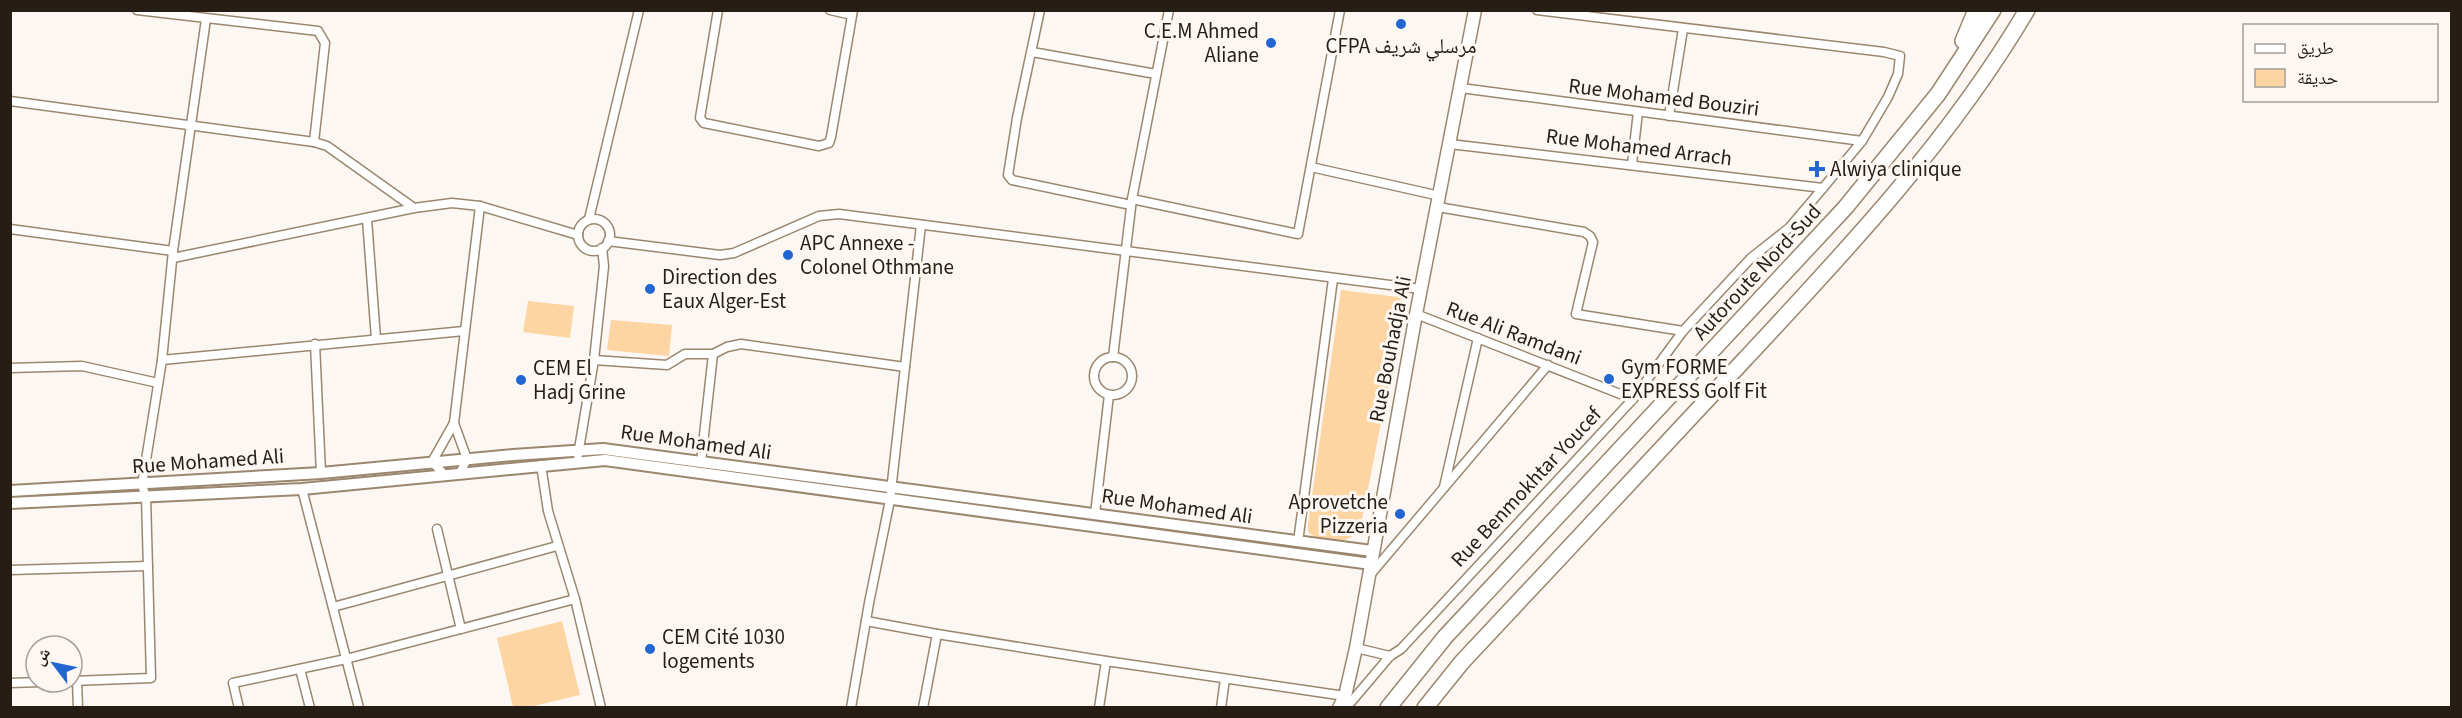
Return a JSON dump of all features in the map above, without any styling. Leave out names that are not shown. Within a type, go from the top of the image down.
[{"type":"highway","points":[[1938,94],[1976,10]]},
{"type":"highway","name":"Autoroute Nord-Sud","points":[[1388,708],[1445,637],[1845,208],[1938,94],[1992,10]]},
{"type":"highway","points":[[2009,41],[2027,10]]},
{"type":"highway","points":[[1425,708],[1462,662],[1875,218],[1952,121],[2034,10]]},
{"type":"main road","name":"Rue Bouhadja Ali","points":[[1343,704],[1356,648],[1416,314],[1475,10]]},
{"type":"street","points":[[137,10],[318,31],[325,43],[314,142]]},
{"type":"street","points":[[639,10],[589,219],[581,225],[578,235],[582,245],[591,250],[605,245],[720,255],[734,253],[829,213],[1421,289]]},
{"type":"street","points":[[718,10],[700,118],[704,123],[819,146],[829,142],[831,137],[853,13],[831,10]]},
{"type":"street","points":[[1040,10],[1015,129],[1008,175],[1012,180],[1298,234],[1340,10]]},
{"type":"street","points":[[1113,357],[1124,252],[1132,202],[1169,10]]},
{"type":"street","points":[[1537,10],[1683,29],[1669,116]]},
{"type":"street","points":[[84,681],[151,678],[146,497],[142,485],[162,360],[173,254],[206,18]]},
{"type":"street","name":"Rue Benmokhtar Youcef","points":[[1343,704],[1390,656],[1401,649],[1633,399],[1683,332],[1751,258],[1789,228],[1862,141],[1888,97],[1898,74],[1900,56],[1884,52],[1683,29]]},
{"type":"street","points":[[1032,51],[1156,74]]},
{"type":"street","name":"Rue Mohamed Bouziri","points":[[1461,88],[1862,141]]},
{"type":"street","points":[[10,101],[314,142],[327,146],[414,208]]},
{"type":"street","points":[[1632,164],[1638,112]]},
{"type":"street","name":"Rue Mohamed Arrach","points":[[1450,144],[1823,188]]},
{"type":"street","points":[[1311,167],[1439,202],[1584,232],[1593,242],[1576,314],[1683,332]]},
{"type":"street","points":[[10,229],[173,254],[367,219],[414,208],[452,203],[480,206],[578,235]]},
{"type":"street","points":[[445,475],[432,462],[454,423],[480,206]]},
{"type":"street","points":[[367,219],[376,339]]},
{"type":"street","points":[[577,462],[594,360],[605,245],[609,230],[601,220],[589,219]]},
{"type":"street","points":[[851,708],[892,488],[921,225]]},
{"type":"street","points":[[1298,543],[1333,279]]},
{"type":"street","name":"Rue Ali Ramdani","points":[[1416,314],[1633,399]]},
{"type":"street","points":[[162,360],[464,331]]},
{"type":"street","points":[[1443,488],[1478,338]]},
{"type":"street","points":[[315,344],[321,473]]},
{"type":"street","points":[[594,360],[667,365],[685,354],[713,354],[727,347],[741,344],[905,367]]},
{"type":"street","points":[[701,462],[713,354]]},
{"type":"street","points":[[1113,357],[1125,361],[1132,372],[1132,379],[1122,393],[1109,395],[1099,389],[1095,383],[1094,373],[1099,362],[1113,357]]},
{"type":"street","points":[[10,368],[82,366],[158,383]]},
{"type":"street","points":[[1367,578],[1548,366]]},
{"type":"street","points":[[1095,514],[1109,395]]},
{"type":"street","points":[[454,423],[467,459],[460,473]]},
{"type":"street","name":"Rue Mohamed Ali","points":[[10,491],[321,473],[579,449],[603,449],[1372,551]]},
{"type":"street","points":[[10,503],[302,489],[605,460],[1371,564]]},
{"type":"street","points":[[541,465],[546,501],[557,546],[575,599],[601,708]]},
{"type":"street","points":[[302,489],[359,708]]},
{"type":"street","points":[[437,529],[461,629]]},
{"type":"street","points":[[333,607],[557,546]]},
{"type":"street","points":[[10,570],[148,566]]},
{"type":"street","points":[[238,708],[233,683],[346,659],[575,599]]},
{"type":"street","points":[[866,621],[1225,679],[1343,704]]},
{"type":"street","points":[[923,708],[937,634]]},
{"type":"street","points":[[1356,648],[1390,656]]},
{"type":"street","points":[[1098,708],[1106,661]]},
{"type":"street","points":[[300,669],[310,708]]},
{"type":"street","points":[[1221,708],[1225,679]]},
{"type":"green space","points":[[1341,290],[1398,297],[1403,301],[1404,307],[1360,529],[1349,538],[1335,542],[1314,537],[1308,532],[1308,524]]},
{"type":"green space","points":[[528,301],[574,306],[570,338],[523,332]]},
{"type":"green space","points":[[611,320],[672,325],[669,356],[607,350]]},
{"type":"green space","points":[[562,621],[580,695],[529,707],[513,707],[497,638]]},
{"type":"place","name":"CFPA مرسلي شريف","points":[[1401,24]]},
{"type":"place","name":"C.E.M Ahmed Aliane","points":[[1271,43]]},
{"type":"place","name":"Alwiya clinique","points":[[1817,169]]},
{"type":"place","name":"APC Annexe - Colonel Othmane","points":[[788,255]]},
{"type":"place","name":"Direction des Eaux Alger-Est","points":[[650,289]]},
{"type":"place","name":"Gym FORME EXPRESS Golf Fit","points":[[1609,379]]},
{"type":"place","name":"CEM El Hadj Grine","points":[[521,380]]},
{"type":"place","name":"Aprovetche Pizzeria","points":[[1400,514]]},
{"type":"place","name":"CEM Cité 1030 logements","points":[[650,649]]}]
